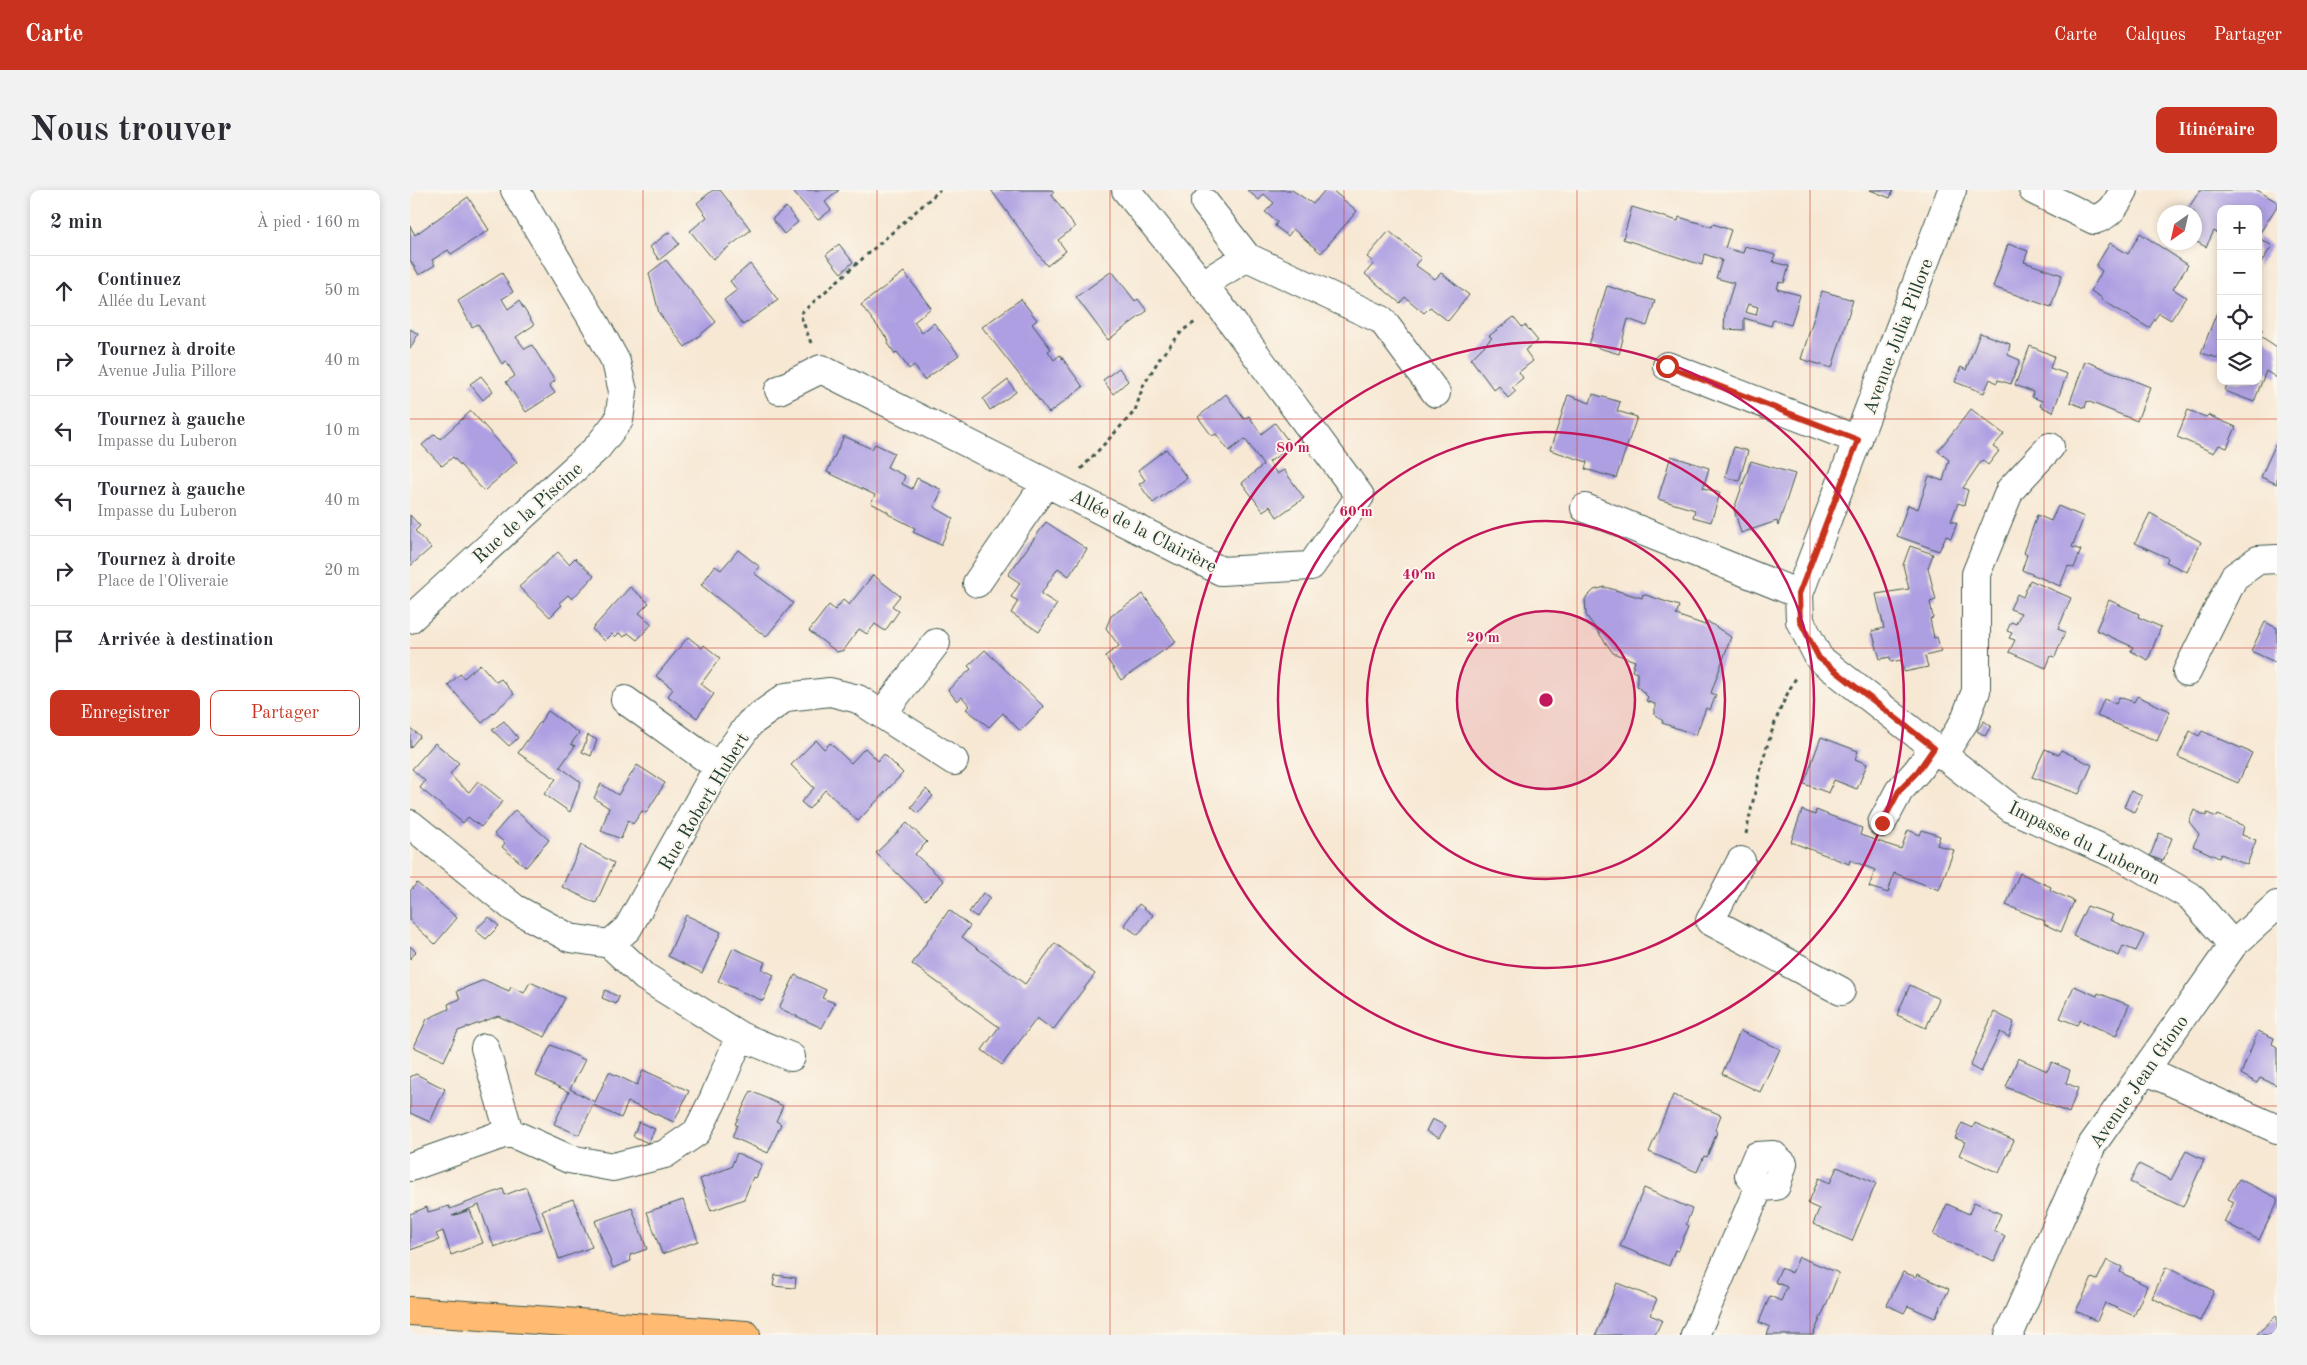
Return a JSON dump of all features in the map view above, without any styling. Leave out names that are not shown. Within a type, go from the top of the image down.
[{"type":"main road","points":[[410,1311],[746,1335]]},
{"type":"street","name":"Rue de la Piscine","points":[[410,619],[597,448],[619,420],[623,391],[616,362],[515,190]]},
{"type":"street","name":"Allée de la Clairière","points":[[821,369],[1221,571],[1311,566],[1360,496],[1221,307],[1126,190]]},
{"type":"street","name":"Avenue Julia Pillore","points":[[1799,594],[1952,190]]},
{"type":"street","points":[[2033,190],[2094,220],[2104,217],[2113,210],[2124,190]]},
{"type":"street","points":[[1205,203],[1247,257],[1382,320],[1436,393]]},
{"type":"street","points":[[1202,284],[1247,257]]},
{"type":"street","points":[[1667,366],[1858,440]]},
{"type":"street","points":[[779,390],[821,369]]},
{"type":"street","points":[[1882,823],[1899,791],[1964,722],[1976,691],[1976,574],[2010,490],[2050,447]]},
{"type":"street","points":[[977,583],[1054,486]]},
{"type":"street","points":[[1585,508],[1799,594]]},
{"type":"street","points":[[2187,672],[2234,577],[2258,560],[2277,559]]},
{"type":"street","name":"Impasse du Luberon","points":[[1799,594],[1800,621],[1819,658],[2012,809],[2124,858],[2190,896],[2233,945]]},
{"type":"street","points":[[882,714],[936,643]]},
{"type":"street","name":"Rue Robert Hubert","points":[[610,944],[628,928],[718,767],[750,722],[786,697],[830,692],[858,699],[954,761]]},
{"type":"street","points":[[625,700],[718,767]]},
{"type":"street","points":[[413,832],[514,908],[570,938],[610,944],[645,977],[740,1036],[791,1057]]},
{"type":"street","points":[[1741,861],[1710,921],[1841,990]]},
{"type":"street","name":"Avenue Jean Giono","points":[[2009,1335],[2092,1145],[2233,945],[2277,905]]},
{"type":"street","points":[[410,1166],[509,1132],[569,1159],[613,1167],[665,1154],[697,1132],[714,1098],[740,1036]]},
{"type":"street","points":[[484,1048],[509,1132]]},
{"type":"street","points":[[2145,1070],[2277,1129]]},
{"type":"street","points":[[1695,1335],[1759,1188]]},
{"type":"path","points":[[821,369],[800,314],[940,190]]},
{"type":"path","points":[[1054,486],[1135,411],[1143,386],[1160,358],[1183,330],[1221,307]]},
{"type":"path","points":[[1741,861],[1755,791],[1782,700],[1814,648]]},
{"type":"building","points":[[713,190],[720,190],[751,230],[713,259],[690,231],[707,217],[697,203]]},
{"type":"building","points":[[797,190],[839,190],[825,202],[831,210],[818,220],[794,193]]},
{"type":"building","points":[[991,190],[1052,190],[1054,192],[1051,194],[1075,227],[1058,240],[1066,251],[1047,266]]},
{"type":"building","points":[[1247,190],[1292,190],[1313,204],[1325,190],[1332,190],[1357,211],[1321,253],[1293,229],[1288,236],[1275,226],[1277,222],[1265,212],[1274,203],[1264,194],[1259,200]]},
{"type":"building","points":[[1870,190],[1893,190],[1890,198]]},
{"type":"building","points":[[2200,190],[2257,190],[2277,202],[2277,206],[2262,230],[2262,205],[2217,205],[2217,233],[2214,231],[2206,247],[2202,245],[2202,205],[2190,205]]},
{"type":"building","points":[[468,197],[489,230],[451,254],[448,250],[432,260],[435,265],[419,275],[410,260],[410,226],[415,235]]},
{"type":"building","points":[[786,207],[798,222],[784,234],[772,219]]},
{"type":"building","points":[[1632,207],[1678,221],[1679,217],[1712,227],[1713,224],[1731,230],[1725,248],[1743,253],[1745,246],[1775,255],[1773,262],[1789,266],[1784,283],[1779,282],[1777,289],[1800,295],[1791,325],[1773,320],[1771,326],[1744,318],[1744,330],[1724,329],[1725,312],[1734,283],[1716,278],[1722,260],[1704,254],[1702,265],[1623,239]],"holes":[[[1748,304],[1758,307],[1756,315],[1745,312]]]},
{"type":"building","points":[[1389,231],[1421,258],[1415,265],[1435,279],[1441,273],[1469,295],[1448,321],[1430,307],[1424,313],[1405,297],[1400,303],[1365,274],[1374,263],[1367,257]]},
{"type":"building","points":[[669,232],[679,244],[659,260],[650,247]]},
{"type":"building","points":[[2140,233],[2157,244],[2157,250],[2166,250],[2188,265],[2173,289],[2186,297],[2171,320],[2159,313],[2149,328],[2102,300],[2102,298],[2091,291],[2102,271],[2096,266],[2110,243],[2128,254]]},
{"type":"building","points":[[2262,240],[2272,246],[2262,261]]},
{"type":"building","points":[[839,244],[853,262],[841,273],[826,255]]},
{"type":"building","points":[[2008,244],[2028,251],[2024,262],[2062,275],[2051,307],[1993,287]]},
{"type":"building","points":[[666,260],[716,322],[685,347],[659,313],[649,273]]},
{"type":"building","points":[[750,264],[778,300],[743,325],[724,300],[737,290],[730,281]]},
{"type":"building","points":[[1112,271],[1135,301],[1138,299],[1147,311],[1108,340],[1076,297]]},
{"type":"building","points":[[904,272],[931,308],[914,322],[922,333],[934,323],[959,355],[924,380],[914,365],[909,369],[897,352],[895,354],[888,343],[889,341],[861,305]]},
{"type":"building","points":[[502,273],[513,292],[502,299],[508,309],[519,301],[534,325],[516,337],[525,349],[532,345],[555,381],[549,385],[555,393],[526,412],[506,382],[515,376],[506,361],[502,364],[478,324],[472,327],[458,301]]},
{"type":"building","points":[[1607,286],[1655,301],[1647,326],[1628,319],[1619,354],[1589,345]]},
{"type":"building","points":[[1822,291],[1853,300],[1832,368],[1801,359]]},
{"type":"building","points":[[1021,299],[1037,320],[1032,324],[1051,349],[1048,351],[1054,360],[1060,355],[1083,387],[1049,413],[982,327]]},
{"type":"building","points":[[2217,312],[2217,358],[2201,353]]},
{"type":"building","points":[[1514,317],[1522,327],[1525,325],[1538,341],[1525,350],[1533,361],[1519,372],[1523,378],[1512,387],[1516,391],[1508,398],[1499,386],[1494,390],[1471,359],[1492,338],[1489,336]]},
{"type":"building","points":[[410,329],[418,334],[410,349]]},
{"type":"building","points":[[1980,333],[2010,344],[2008,355],[2020,360],[2011,384],[1998,380],[1997,383],[1990,379],[1984,393],[1955,382],[1961,367],[1966,370]]},
{"type":"building","points":[[2262,337],[2277,347],[2277,378],[2266,371],[2262,381]]},
{"type":"building","points":[[2030,346],[2054,356],[2050,368],[2067,374],[2053,412],[2040,406],[2042,401],[2032,397],[2033,392],[2015,385]]},
{"type":"building","points":[[2085,361],[2150,387],[2137,421],[2087,401],[2085,408],[2070,402]]},
{"type":"building","points":[[1119,368],[1128,381],[1113,394],[1103,380]]},
{"type":"building","points":[[481,376],[493,391],[483,400],[470,384]]},
{"type":"building","points":[[1008,380],[1016,392],[990,410],[983,399]]},
{"type":"building","points":[[2227,385],[2261,385],[2254,402],[2225,391]]},
{"type":"building","points":[[1226,394],[1244,419],[1249,416],[1261,434],[1275,423],[1292,446],[1269,462],[1277,474],[1284,470],[1304,498],[1277,517],[1270,506],[1263,511],[1242,483],[1263,465],[1245,439],[1229,451],[1216,434],[1212,436],[1198,417]]},
{"type":"building","points":[[1593,394],[1620,402],[1617,411],[1637,417],[1616,478],[1585,469],[1587,462],[1550,450],[1568,395],[1590,403]]},
{"type":"building","points":[[1971,409],[2004,434],[1993,447],[1999,451],[1988,465],[1982,460],[1963,488],[1968,490],[1964,505],[1958,503],[1951,521],[1957,523],[1951,538],[1946,536],[1939,551],[1897,536],[1908,505],[1918,509],[1929,476],[1943,481],[1949,460],[1938,451]]},
{"type":"building","points":[[2188,410],[2206,417],[2208,415],[2236,427],[2227,448],[2219,445],[2214,453],[2177,437]]},
{"type":"building","points":[[471,411],[517,462],[484,491],[453,457],[442,466],[422,445],[435,434],[440,439]]},
{"type":"building","points":[[844,436],[872,449],[875,444],[894,453],[887,467],[905,476],[902,484],[912,489],[917,478],[942,490],[934,507],[953,518],[941,545],[913,532],[915,528],[871,503],[875,495],[827,472]]},
{"type":"building","points":[[2277,441],[2277,484],[2261,477]]},
{"type":"building","points":[[1734,447],[1748,451],[1739,481],[1725,477]]},
{"type":"building","points":[[1166,449],[1187,478],[1153,503],[1139,484],[1145,480],[1138,470]]},
{"type":"building","points":[[1671,456],[1709,468],[1703,488],[1720,493],[1711,522],[1693,517],[1695,510],[1658,499]]},
{"type":"building","points":[[1751,461],[1795,474],[1778,526],[1777,521],[1741,533],[1734,509]]},
{"type":"building","points":[[2058,506],[2084,517],[2072,547],[2081,550],[2074,568],[2068,566],[2060,586],[2022,570],[2027,555],[2024,553],[2037,515],[2051,521]]},
{"type":"building","points":[[2150,513],[2201,542],[2187,572],[2166,562],[2168,558],[2135,543]]},
{"type":"building","points":[[410,515],[420,526],[415,531],[431,548],[410,566]]},
{"type":"building","points":[[1046,522],[1087,549],[1069,576],[1058,568],[1041,594],[1057,604],[1039,632],[1011,613],[1018,601],[1011,597],[1020,583],[1008,575]]},
{"type":"building","points":[[1910,546],[1933,554],[1928,568],[1936,600],[1930,602],[1933,618],[1930,619],[1934,638],[1937,637],[1941,652],[1925,656],[1928,667],[1904,672],[1901,660],[1891,662],[1890,657],[1880,659],[1872,631],[1884,628],[1876,594],[1909,589],[1903,565]]},
{"type":"building","points":[[738,550],[760,567],[754,573],[793,603],[766,637],[701,585],[715,566],[721,570]]},
{"type":"building","points":[[558,552],[569,564],[575,558],[594,576],[572,599],[568,595],[559,603],[562,605],[550,617],[519,587]]},
{"type":"building","points":[[873,575],[900,596],[892,606],[899,611],[885,631],[875,624],[867,634],[859,629],[844,650],[837,652],[809,631],[829,605],[835,610],[843,600],[849,605]]},
{"type":"building","points":[[2030,580],[2071,598],[2058,629],[2065,632],[2055,657],[2051,656],[2046,668],[2009,652],[2015,640],[2009,638],[2012,633],[2007,631],[2011,622],[2016,624],[2021,613],[2010,609],[2017,594],[2023,597]]},
{"type":"building","points":[[630,587],[649,603],[639,613],[652,624],[637,640],[628,633],[624,637],[619,633],[615,637],[612,634],[605,641],[592,629]]},
{"type":"building","points":[[1605,587],[1642,598],[1643,594],[1679,606],[1676,615],[1705,625],[1707,621],[1731,637],[1711,693],[1716,695],[1710,710],[1706,708],[1696,735],[1662,723],[1663,721],[1655,715],[1655,704],[1646,701],[1648,697],[1637,686],[1637,673],[1632,671],[1635,661],[1613,653],[1586,615],[1585,599],[1594,590]]},
{"type":"building","points":[[1143,594],[1176,642],[1121,680],[1105,656],[1119,646],[1106,628],[1111,616]]},
{"type":"building","points":[[2109,600],[2139,614],[2138,617],[2161,627],[2148,660],[2131,651],[2133,647],[2096,630]]},
{"type":"building","points":[[2265,622],[2277,628],[2277,663],[2251,651]]},
{"type":"building","points":[[688,637],[702,648],[704,645],[720,658],[701,684],[714,694],[697,718],[668,696],[673,689],[656,676]]},
{"type":"building","points":[[985,650],[1044,707],[1020,731],[1003,713],[989,727],[966,709],[970,706],[962,697],[957,701],[948,690],[971,669],[968,666]]},
{"type":"building","points":[[480,664],[496,682],[501,679],[514,694],[482,723],[448,685],[460,674],[464,678]]},
{"type":"building","points":[[2137,696],[2170,711],[2157,741],[2097,716],[2104,699],[2116,704],[2119,697],[2134,702]]},
{"type":"building","points":[[548,711],[579,733],[571,744],[575,746],[560,767],[581,782],[570,812],[544,794],[556,779],[518,753]]},
{"type":"building","points":[[504,721],[518,738],[509,746],[492,730]]},
{"type":"building","points":[[1984,721],[1991,726],[1985,736],[1977,731]]},
{"type":"building","points":[[410,728],[420,736],[410,748]]},
{"type":"building","points":[[2190,731],[2199,736],[2202,731],[2252,753],[2238,783],[2178,757]]},
{"type":"building","points":[[588,735],[597,740],[591,756],[582,752]]},
{"type":"building","points":[[1821,737],[1858,751],[1855,759],[1867,764],[1857,789],[1834,780],[1829,793],[1804,784]]},
{"type":"building","points":[[816,740],[824,749],[830,743],[851,763],[865,748],[878,761],[884,754],[903,773],[858,821],[825,790],[809,809],[801,802],[814,788],[791,765]]},
{"type":"building","points":[[435,743],[459,763],[450,774],[458,783],[469,792],[478,781],[503,801],[481,827],[468,817],[463,823],[420,788],[425,781],[412,769]]},
{"type":"building","points":[[2045,749],[2059,755],[2061,750],[2092,765],[2079,794],[2032,777]]},
{"type":"building","points":[[637,765],[665,783],[646,813],[642,811],[633,824],[628,820],[621,839],[601,831],[609,808],[594,798],[601,784],[618,795]]},
{"type":"building","points":[[926,789],[933,796],[918,813],[911,807]]},
{"type":"building","points":[[2131,791],[2142,796],[2134,812],[2124,807]]},
{"type":"building","points":[[515,810],[549,840],[526,867],[502,847],[505,843],[494,834]]},
{"type":"building","points":[[1802,810],[1815,815],[1816,810],[1862,828],[1860,835],[1901,849],[1908,830],[1920,835],[1922,830],[1940,836],[1937,845],[1954,850],[1939,890],[1894,873],[1888,893],[1869,887],[1875,870],[1850,860],[1849,864],[1791,842]]},
{"type":"building","points":[[2194,810],[2206,816],[2207,813],[2217,817],[2218,815],[2244,826],[2242,835],[2256,840],[2247,865],[2221,854],[2219,858],[2193,846],[2199,834],[2189,822]]},
{"type":"building","points":[[907,823],[927,842],[915,854],[944,881],[925,900],[876,853]]},
{"type":"building","points":[[2159,833],[2172,838],[2163,861],[2150,856]]},
{"type":"building","points":[[581,845],[614,863],[596,903],[562,887]]},
{"type":"building","points":[[2020,873],[2051,887],[2050,890],[2074,901],[2061,932],[2044,924],[2045,921],[2006,905]]},
{"type":"building","points":[[417,883],[457,918],[435,944],[410,921],[410,891]]},
{"type":"building","points":[[983,893],[990,897],[977,917],[969,912]]},
{"type":"building","points":[[1139,904],[1153,915],[1138,935],[1124,925]]},
{"type":"building","points":[[2087,906],[2113,915],[2110,920],[2144,935],[2136,951],[2123,946],[2119,956],[2073,936]]},
{"type":"building","points":[[949,910],[970,926],[962,937],[1025,984],[1055,943],[1095,974],[1053,1030],[1037,1018],[1002,1065],[982,1050],[999,1027],[912,964]]},
{"type":"building","points":[[686,915],[721,932],[702,973],[668,956]]},
{"type":"building","points":[[489,917],[499,926],[486,939],[475,930]]},
{"type":"building","points":[[410,946],[416,952],[410,959]]},
{"type":"building","points":[[733,948],[765,962],[762,969],[774,975],[763,1001],[718,981]]},
{"type":"building","points":[[795,975],[826,990],[822,998],[835,1003],[822,1028],[779,1008]]},
{"type":"building","points":[[484,980],[509,991],[511,987],[524,993],[530,982],[565,998],[545,1037],[498,1016],[458,1031],[444,1061],[414,1047],[427,1019],[449,1009],[448,1004],[460,999],[457,991]]},
{"type":"building","points":[[1910,985],[1939,999],[1926,1028],[1897,1015]]},
{"type":"building","points":[[2074,986],[2097,996],[2098,993],[2129,1005],[2116,1036],[2080,1020],[2077,1025],[2060,1018]]},
{"type":"building","points":[[605,990],[619,997],[616,1004],[602,998]]},
{"type":"building","points":[[1994,1012],[2014,1022],[2009,1037],[2000,1032],[1981,1072],[1970,1066]]},
{"type":"building","points":[[1740,1031],[1780,1049],[1760,1092],[1722,1074]]},
{"type":"building","points":[[2258,1031],[2274,1038],[2272,1044],[2277,1047],[2277,1085],[2260,1078],[2257,1083],[2241,1074]]},
{"type":"building","points":[[551,1045],[585,1060],[570,1089],[595,1102],[609,1072],[637,1085],[643,1070],[689,1091],[674,1122],[628,1102],[621,1118],[593,1105],[579,1135],[554,1124],[569,1092],[536,1076]]},
{"type":"building","points":[[2018,1058],[2047,1071],[2052,1062],[2070,1070],[2066,1083],[2078,1088],[2069,1113],[2006,1087]]},
{"type":"building","points":[[416,1074],[445,1089],[430,1122],[410,1113],[410,1077]]},
{"type":"building","points":[[751,1091],[783,1106],[776,1121],[781,1124],[768,1153],[732,1137],[737,1125],[735,1124]]},
{"type":"building","points":[[1673,1095],[1721,1115],[1715,1130],[1717,1132],[1707,1157],[1704,1156],[1697,1172],[1649,1152]]},
{"type":"building","points":[[1432,1119],[1446,1126],[1439,1138],[1426,1131]]},
{"type":"building","points":[[639,1122],[655,1129],[648,1143],[633,1136]]},
{"type":"building","points":[[1962,1123],[1973,1128],[1975,1123],[2014,1140],[1999,1173],[1959,1155],[1965,1142],[1955,1138]]},
{"type":"building","points":[[2186,1151],[2204,1160],[2183,1207],[2130,1182],[2139,1164],[2171,1180]]},
{"type":"building","points":[[737,1153],[762,1164],[756,1178],[753,1177],[744,1199],[711,1211],[700,1179],[731,1167]]},
{"type":"building","points":[[1837,1167],[1876,1183],[1852,1241],[1813,1224],[1819,1209],[1808,1204],[1819,1178],[1830,1183]]},
{"type":"building","points":[[2239,1179],[2277,1198],[2277,1203],[2259,1240],[2224,1222],[2234,1202],[2228,1199]]},
{"type":"building","points":[[526,1187],[542,1229],[494,1247],[479,1205],[452,1216],[470,1210],[483,1243],[451,1255],[443,1231],[436,1234],[439,1240],[410,1250],[410,1214],[427,1207],[428,1212],[449,1206],[450,1209],[503,1189],[505,1195]]},
{"type":"building","points":[[1644,1188],[1692,1209],[1686,1224],[1689,1226],[1678,1251],[1675,1250],[1669,1266],[1620,1246]]},
{"type":"building","points":[[573,1199],[592,1247],[559,1259],[542,1210]]},
{"type":"building","points":[[683,1200],[698,1241],[662,1254],[647,1212]]},
{"type":"building","points":[[1974,1202],[2001,1214],[1994,1230],[2005,1236],[1994,1261],[1933,1235],[1947,1204],[1969,1214]]},
{"type":"building","points":[[632,1208],[647,1249],[630,1255],[631,1261],[613,1268],[595,1221]]},
{"type":"building","points":[[1799,1257],[1839,1273],[1827,1303],[1813,1335],[1767,1335],[1770,1327],[1759,1322],[1770,1296],[1781,1301],[1787,1287],[1775,1282],[1781,1268],[1792,1273]]},
{"type":"building","points":[[2107,1260],[2122,1267],[2120,1272],[2147,1286],[2134,1316],[2105,1303],[2097,1321],[2076,1311],[2092,1278],[2097,1280]]},
{"type":"building","points":[[2166,1267],[2214,1291],[2200,1321],[2152,1298]]},
{"type":"building","points":[[1903,1272],[1916,1277],[1917,1274],[1949,1289],[1935,1318],[1908,1306],[1904,1313],[1887,1305]]},
{"type":"building","points":[[775,1275],[796,1278],[795,1288],[773,1286]]},
{"type":"building","points":[[1617,1283],[1657,1299],[1650,1315],[1662,1320],[1655,1335],[1596,1335]]},
{"type":"building","points":[[2277,1315],[2277,1335],[2257,1334]]},
{"type":"route","points":[[1667,366],[1858,440],[1799,594],[1800,621],[1819,658],[1934,748],[1918,771],[1899,791],[1882,823]]}]
